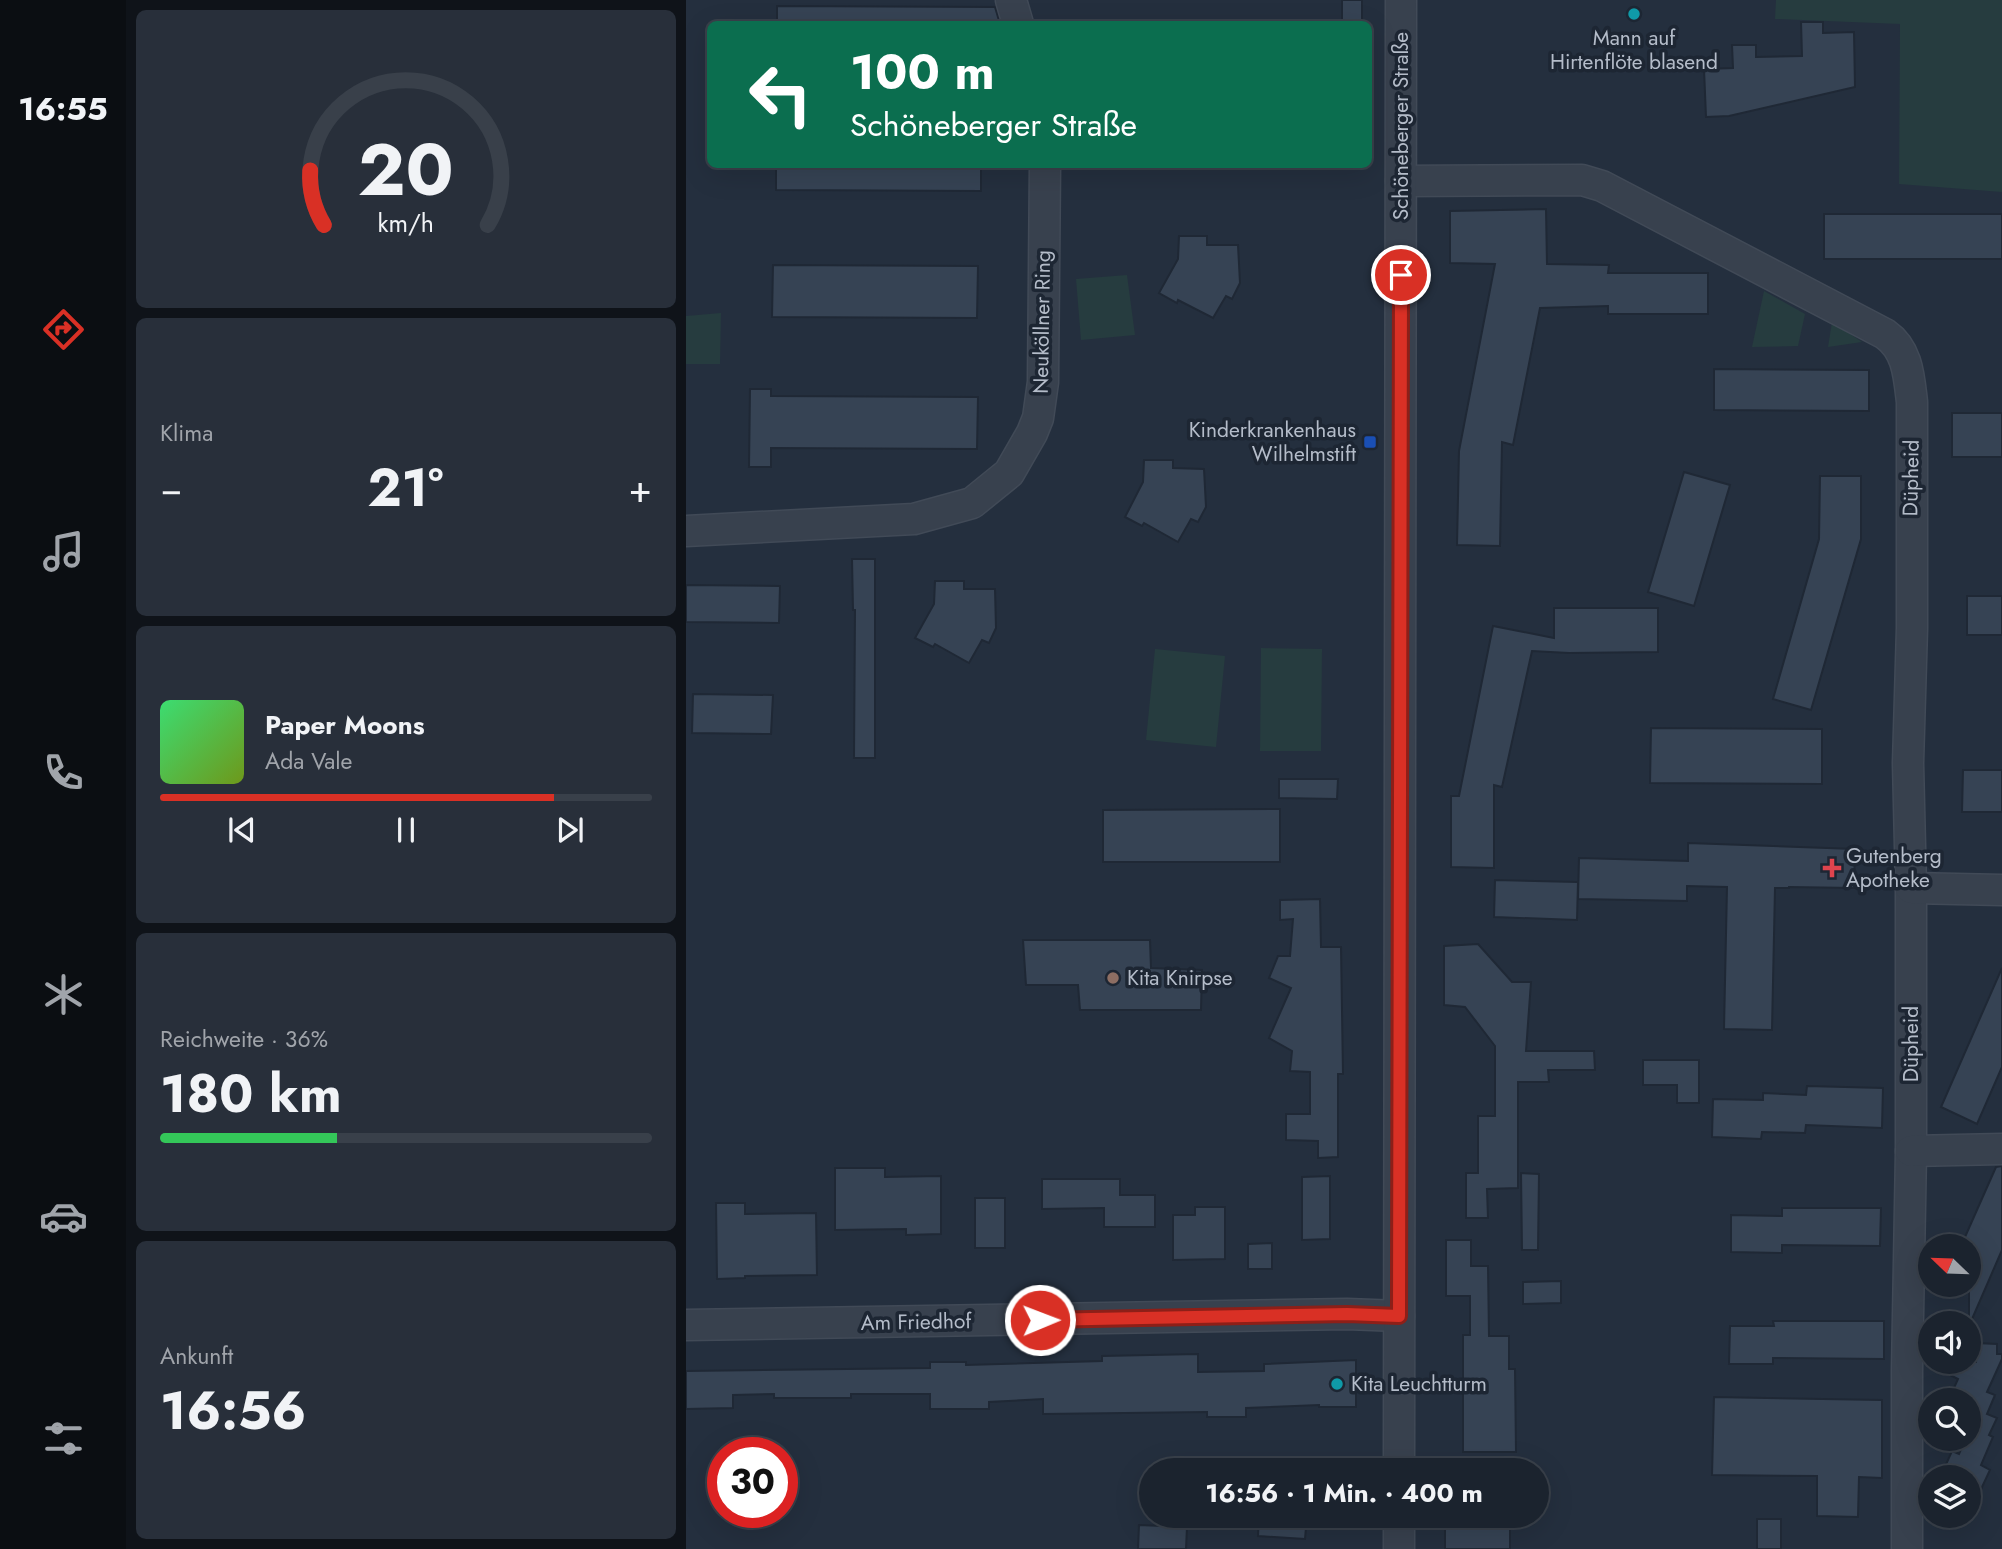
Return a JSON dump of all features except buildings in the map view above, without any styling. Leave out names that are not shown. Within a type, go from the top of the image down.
[{"type":"street","points":[[1012,0],[1017,21]]},
{"type":"street","name":"Schöneberger Straße","points":[[1399,1458],[1401,0]]},
{"type":"street","name":"Neuköllner Ring","points":[[686,531],[914,519],[972,503],[1009,474],[1038,418],[1043,382],[1045,168]]},
{"type":"street","name":"Düpheid","points":[[1401,181],[1582,180],[1602,186],[1885,334],[1901,350],[1909,372],[1912,402],[1912,628],[1908,763],[1912,888],[1907,1549]]},
{"type":"street","points":[[1912,888],[2002,890]]},
{"type":"street","points":[[1911,1151],[2002,1149]]},
{"type":"street","name":"Am Friedhof","points":[[686,1325],[1347,1314],[1399,1316]]},
{"type":"street","points":[[1399,1528],[1399,1549]]},
{"type":"green space","points":[[1776,0],[2002,0],[2002,192],[1899,184],[1900,24],[1775,19]]},
{"type":"green space","points":[[1127,275],[1135,335],[1081,340],[1076,279]]},
{"type":"green space","points":[[1764,291],[1805,314],[1798,346],[1752,347]]},
{"type":"green space","points":[[721,313],[720,364],[686,364],[686,316]]},
{"type":"green space","points":[[1832,322],[1862,342],[1828,347]]},
{"type":"green space","points":[[1261,648],[1322,649],[1321,751],[1260,751]]},
{"type":"green space","points":[[1155,649],[1225,656],[1216,747],[1146,740]]},
{"type":"place","name":"Mann auf Hirtenflöte blasend","points":[[1634,14]]},
{"type":"place","name":"Kinderkrankenhaus Wilhelmstift","points":[[1370,442]]},
{"type":"place","name":"Gutenberg Apotheke","points":[[1832,868]]},
{"type":"place","name":"Kita Knirpse","points":[[1113,978]]},
{"type":"place","name":"Kita Leuchtturm","points":[[1337,1384]]},
{"type":"route","points":[[1040,1320],[1347,1314],[1399,1316],[1401,275]]}]
